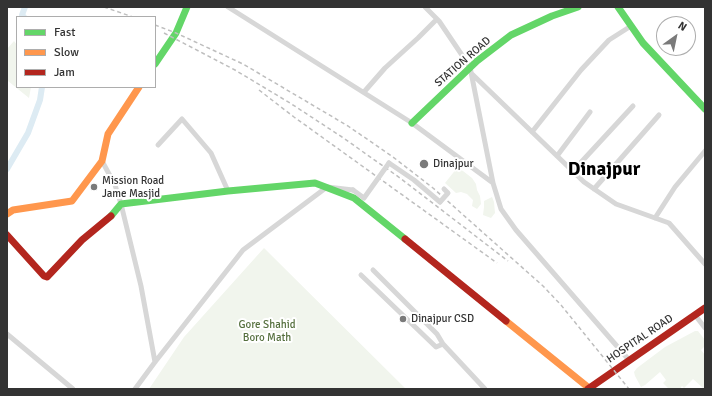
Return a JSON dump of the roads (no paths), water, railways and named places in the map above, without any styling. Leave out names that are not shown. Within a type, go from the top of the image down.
[{"type":"main road","points":[[156,63],[176,33],[187,7]]},
{"type":"main road","name":"STATION ROAD","points":[[412,123],[511,35],[552,16],[578,7]]},
{"type":"main road","points":[[618,7],[643,43],[704,108]]},
{"type":"main road","points":[[7,214],[13,210],[72,201],[102,161],[108,134],[138,88]]},
{"type":"main road","points":[[7,235],[44,276],[47,277],[82,240],[113,214],[121,204],[228,191],[315,183],[354,198],[588,389]]},
{"type":"main road","name":"HOSPITAL ROAD","points":[[588,389],[705,308]]},
{"type":"street","points":[[228,7],[412,123],[493,183]]},
{"type":"street","points":[[425,7],[437,19],[471,70],[584,182],[616,204],[669,223],[705,264]]},
{"type":"street","points":[[364,92],[385,68],[437,19]]},
{"type":"street","points":[[532,132],[581,70],[604,45],[609,40],[631,26]]},
{"type":"street","points":[[471,70],[493,183],[501,209],[516,230],[629,360]]},
{"type":"street","points":[[573,171],[634,106]]},
{"type":"street","points":[[557,156],[590,112]]},
{"type":"street","points":[[594,189],[659,115]]},
{"type":"street","points":[[158,145],[182,119],[211,152],[228,191]]},
{"type":"street","points":[[655,218],[675,187],[705,151]]},
{"type":"street","points":[[102,161],[114,185],[121,204],[140,286],[155,362]]},
{"type":"street","points":[[135,389],[243,250],[327,187],[352,190],[364,198],[388,162],[414,180],[440,202],[448,193],[444,189]]},
{"type":"street","points":[[373,270],[437,334],[443,344],[485,389]]},
{"type":"street","points":[[361,275],[436,347],[443,344]]},
{"type":"street","points":[[391,304],[405,302]]},
{"type":"street","points":[[695,315],[705,328]]},
{"type":"street","points":[[7,334],[73,389]]},
{"type":"waterway","points":[[23,16],[25,7]]},
{"type":"waterway","points":[[7,169],[28,133],[40,100],[42,88]]},
{"type":"railway","points":[[104,7],[130,16]]},
{"type":"railway","points":[[156,25],[243,64],[348,126],[393,157],[433,188],[543,286],[561,305],[629,389]]},
{"type":"railway","points":[[164,33],[235,70],[290,103],[342,137],[400,178],[508,261]]},
{"type":"railway","points":[[259,90],[294,117],[497,263]]},
{"type":"place","name":"Dinajpur","points":[[424,164]]},
{"type":"place","name":"Mission Road Jame Masjid","points":[[94,187]]},
{"type":"place","name":"Dinajpur CSD","points":[[403,319]]},
{"type":"district","name":"Dinajpur","points":[[604,170]]},
{"type":"park label","name":"Gore Shahid Boro Math","points":[[267,331]]}]
